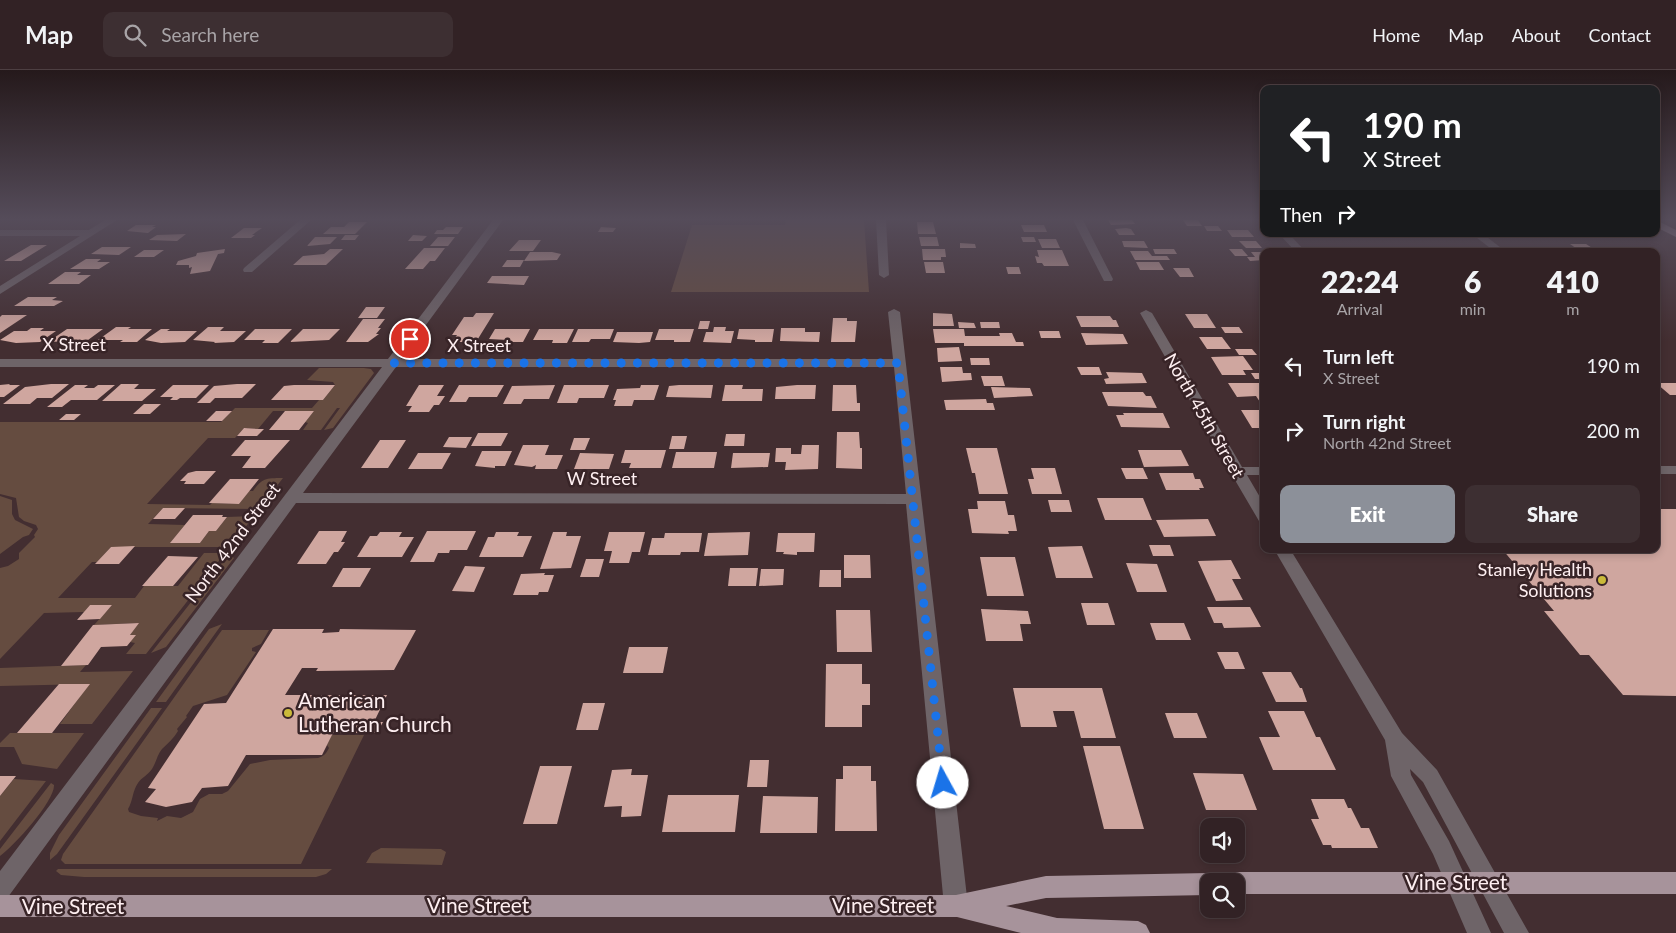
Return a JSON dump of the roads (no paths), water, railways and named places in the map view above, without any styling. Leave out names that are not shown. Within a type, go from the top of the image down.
[{"type":"main road","name":"Vine Street","points":[[1245,883],[1676,883]]},
{"type":"main road","name":"Vine Street","points":[[0,906],[956,906],[1046,888],[1200,884]]},
{"type":"main road","name":"Vine Street","points":[[956,906],[1057,930],[1138,933]]},
{"type":"street","points":[[0,290],[47,260]]},
{"type":"street","points":[[248,270],[259,260]]},
{"type":"street","name":"North 42nd Street","points":[[0,889],[468,260]]},
{"type":"street","points":[[883,260],[884,275]]},
{"type":"street","points":[[1098,260],[1108,279]]},
{"type":"street","points":[[894,312],[956,906]]},
{"type":"street","name":"North 45th Street","points":[[1146,313],[1235,471],[1260,512]]},
{"type":"street","name":"X Street","points":[[0,362],[898,363]]},
{"type":"street","points":[[1660,470],[1676,470]]},
{"type":"street","points":[[1235,471],[1260,471]]},
{"type":"street","name":"W Street","points":[[292,498],[913,499]]},
{"type":"street","points":[[1284,553],[1395,739],[1430,776],[1517,933]]},
{"type":"street","points":[[1395,739],[1401,776],[1441,848],[1479,933]]},
{"type":"place","name":"Stanley Health Solutions","points":[[1602,580]]},
{"type":"place","name":"American Lutheran Church","points":[[288,713]]}]
